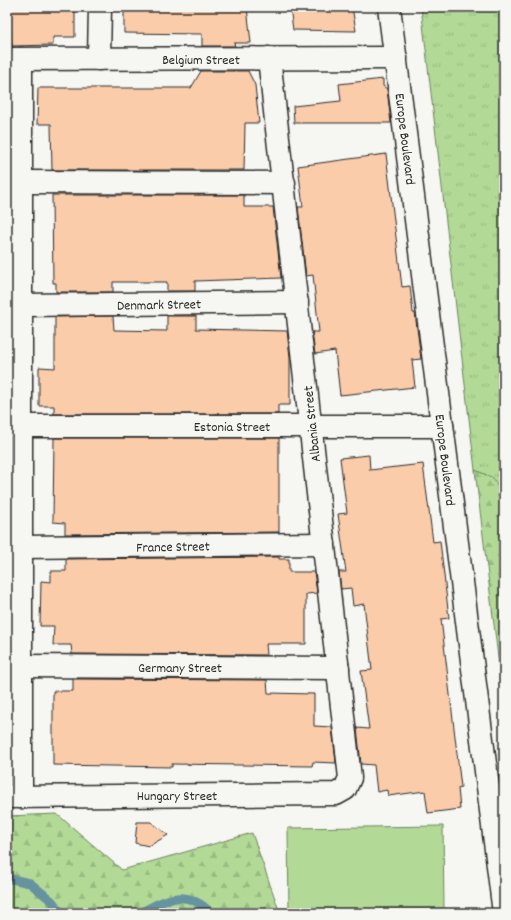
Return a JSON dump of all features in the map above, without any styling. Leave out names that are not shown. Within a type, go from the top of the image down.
[{"type":"street","points":[[99,59],[100,7]]},
{"type":"street","name":"Europe Boulevard","points":[[389,7],[504,913]]},
{"type":"street","name":"Albania Street","points":[[269,58],[350,778],[345,789]]},
{"type":"street","name":"Belgium Street","points":[[14,59],[396,58]]},
{"type":"street","points":[[14,59],[21,182],[21,666],[14,797]]},
{"type":"street","points":[[21,182],[284,183]]},
{"type":"street","name":"Denmark Street","points":[[21,305],[297,302]]},
{"type":"street","name":"Estonia Street","points":[[21,426],[442,426]]},
{"type":"street","name":"France Street","points":[[21,547],[324,544]]},
{"type":"street","name":"Germany Street","points":[[21,666],[338,668]]},
{"type":"street","name":"Hungary Street","points":[[14,797],[336,794],[345,789]]},
{"type":"green space","points":[[421,7],[504,7],[504,498],[493,478],[475,470]]},
{"type":"green space","points":[[475,470],[493,478],[504,498],[504,656],[498,657]]},
{"type":"green space","points":[[504,656],[504,708],[498,657]]},
{"type":"green space","points":[[57,814],[122,870],[252,833],[280,913],[7,913],[7,816]]},
{"type":"green space","points":[[443,826],[444,910],[289,911],[288,828]]},
{"type":"building","points":[[7,7],[75,7],[75,37],[53,37],[53,45],[12,46],[11,38],[7,38]]},
{"type":"building","points":[[124,7],[247,7],[251,43],[234,43],[235,46],[202,46],[202,34],[124,33]]},
{"type":"building","points":[[290,7],[352,7],[356,31],[293,30]]},
{"type":"building","points":[[201,71],[248,71],[255,85],[259,123],[245,123],[244,170],[52,170],[51,124],[37,124],[38,88],[191,88]]},
{"type":"building","points":[[383,79],[383,86],[387,89],[391,123],[294,123],[293,106],[341,101],[339,84]]},
{"type":"building","points":[[386,154],[402,287],[410,286],[421,359],[412,360],[415,387],[340,395],[335,351],[315,354],[312,332],[319,332],[313,275],[306,276],[298,207],[303,207],[298,166]]},
{"type":"building","points":[[52,195],[244,195],[244,207],[273,207],[281,278],[195,281],[195,291],[167,291],[167,282],[113,282],[113,292],[56,292],[56,283],[53,283]]},
{"type":"building","points":[[113,316],[114,330],[167,331],[167,316],[196,316],[196,329],[287,331],[290,357],[290,405],[278,405],[278,414],[54,414],[54,406],[39,406],[39,367],[55,368],[55,317]]},
{"type":"building","points":[[54,438],[279,438],[279,532],[65,534],[65,523],[53,522]]},
{"type":"building","points":[[369,455],[370,470],[423,464],[433,542],[440,541],[449,618],[441,619],[461,787],[458,788],[460,809],[428,813],[425,791],[388,796],[387,790],[377,792],[374,765],[361,764],[357,728],[369,729],[361,671],[372,670],[364,604],[353,606],[351,588],[341,589],[339,572],[346,572],[338,514],[347,513],[340,458]]},
{"type":"building","points":[[279,557],[279,559],[289,559],[289,572],[314,572],[317,593],[306,594],[306,644],[266,644],[267,655],[72,654],[71,645],[53,645],[54,626],[40,626],[41,581],[51,582],[51,571],[66,571],[66,559]]},
{"type":"building","points":[[73,679],[267,680],[268,693],[314,694],[314,726],[332,727],[336,763],[313,762],[312,766],[172,764],[172,767],[53,765],[53,691],[73,691]]},
{"type":"building","points":[[137,822],[151,822],[168,835],[149,846],[135,843]]},
{"type":"waterway","points":[[7,878],[30,883],[52,901],[61,913]]},
{"type":"waterway","points":[[140,913],[159,903],[177,898],[193,900],[202,905],[211,913]]}]
